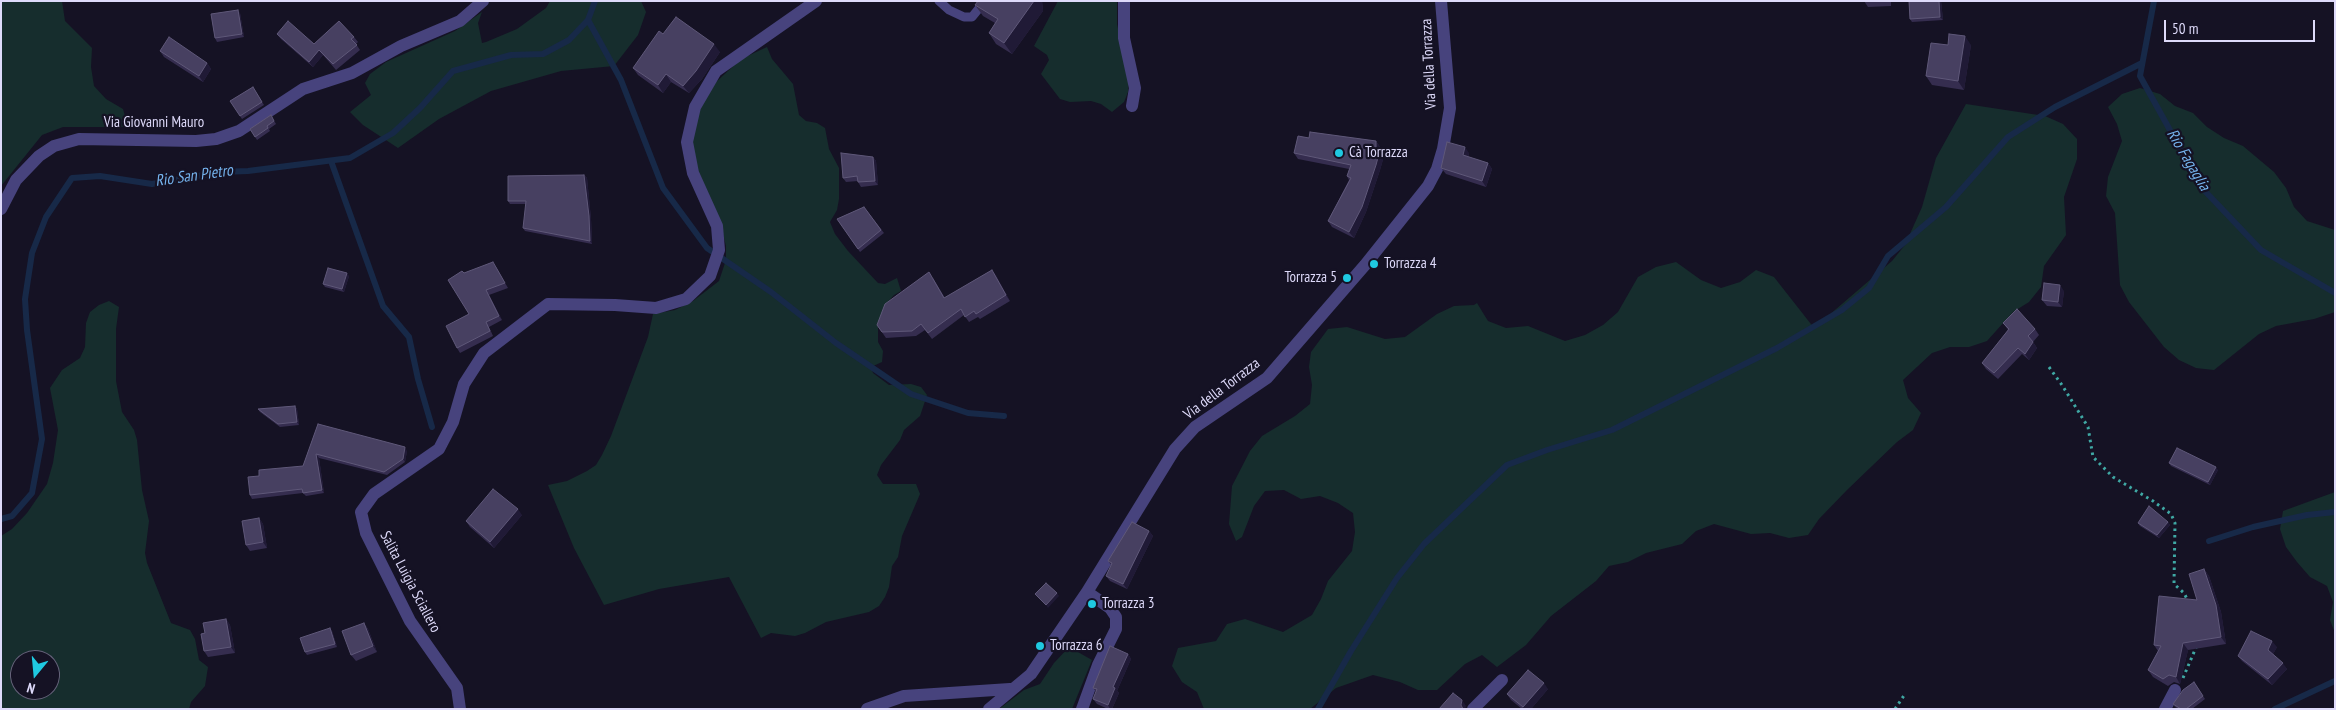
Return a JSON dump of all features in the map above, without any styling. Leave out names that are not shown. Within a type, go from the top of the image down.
[{"type":"street","name":"Via Giovanni Mauro","points":[[1,209],[16,180],[38,156],[54,146],[78,139],[196,141],[216,139],[239,131],[303,89],[352,73],[401,46],[460,21],[483,1]]},
{"type":"street","name":"Salita Luigia Sciallero","points":[[460,709],[457,688],[410,621],[366,533],[361,512],[374,494],[439,449],[453,422],[464,384],[484,353],[548,304],[656,308],[686,299],[710,276],[719,250],[717,226],[693,173],[688,149],[687,142],[695,107],[716,71],[816,1]]},
{"type":"street","points":[[1124,1],[1124,38],[1135,88],[1132,106]]},
{"type":"street","name":"Via della Torrazza","points":[[989,709],[1010,689],[1031,674],[1086,592],[1175,449],[1195,427],[1267,378],[1365,265],[1428,186],[1437,170],[1443,149],[1450,108],[1441,1]]},
{"type":"street","points":[[1082,709],[1098,665],[1116,629],[1116,617],[1110,608],[1086,592]]},
{"type":"street","points":[[1473,709],[1502,680]]},
{"type":"street","points":[[867,709],[904,696],[1010,689]]},
{"type":"street","points":[[2165,709],[2176,690]]},
{"type":"lane","points":[[939,1],[949,10],[964,17],[972,17],[984,1]]},
{"type":"path","points":[[2049,368],[2088,427],[2093,457],[2113,477],[2171,514],[2175,523],[2174,584],[2184,593],[2190,606]]},
{"type":"path","points":[[2176,690],[2188,669],[2198,638]]},
{"type":"path","points":[[1895,709],[1906,694]]},
{"type":"green space","points":[[1,1],[62,1],[65,21],[92,48],[91,67],[94,86],[106,99],[123,109],[128,127],[63,127],[42,135],[1,186]]},
{"type":"green space","points":[[550,1],[641,1],[646,12],[638,35],[614,66],[561,71],[491,91],[439,119],[398,148],[363,125],[350,112],[371,95],[365,83],[370,74],[386,62],[455,31],[482,12],[478,23],[482,43],[486,42],[517,29],[546,8]]},
{"type":"green space","points":[[1058,1],[1117,1],[1117,24],[1129,80],[1128,92],[1124,102],[1112,112],[1101,104],[1091,101],[1070,102],[1060,99],[1041,74],[1049,60],[1047,55],[1034,46]]},
{"type":"green space","points":[[767,47],[772,59],[793,84],[799,115],[806,121],[817,123],[825,128],[829,149],[839,168],[839,199],[837,210],[830,222],[835,234],[878,283],[885,284],[897,278],[901,291],[894,295],[887,303],[878,327],[878,342],[883,351],[882,362],[871,367],[873,373],[889,385],[911,384],[921,387],[927,395],[920,416],[904,430],[900,440],[881,465],[877,475],[883,484],[916,484],[920,494],[902,536],[898,557],[892,566],[889,587],[879,606],[869,612],[826,622],[795,636],[771,633],[761,638],[729,577],[659,589],[604,605],[574,548],[548,485],[567,481],[596,465],[611,436],[648,337],[653,314],[675,310],[693,301],[719,281],[726,260],[726,246],[722,230],[698,175],[692,151],[693,131],[700,108],[716,82],[741,59]]},
{"type":"green space","points":[[2140,88],[2160,94],[2175,106],[2193,113],[2207,127],[2224,138],[2243,146],[2274,172],[2286,188],[2294,207],[2307,221],[2335,230],[2335,312],[2314,319],[2276,326],[2259,334],[2214,370],[2196,368],[2179,360],[2164,347],[2129,302],[2120,285],[2115,213],[2106,196],[2108,177],[2122,141],[2117,124],[2108,107],[2122,94]]},
{"type":"green space","points":[[1966,104],[2045,116],[2063,124],[2077,139],[2077,159],[2064,197],[2066,235],[2044,266],[2041,287],[2029,302],[2013,312],[1987,341],[1969,347],[1950,347],[1932,353],[1903,380],[1908,398],[1921,413],[1913,430],[1897,442],[1847,490],[1819,519],[1808,535],[1789,538],[1770,533],[1751,534],[1714,524],[1696,531],[1682,544],[1646,553],[1628,562],[1609,566],[1596,581],[1551,616],[1526,645],[1497,667],[1482,655],[1465,664],[1437,690],[1418,690],[1400,682],[1373,675],[1336,688],[1310,709],[1204,709],[1197,692],[1182,682],[1172,666],[1178,648],[1216,641],[1227,624],[1245,619],[1283,632],[1312,615],[1328,581],[1352,551],[1355,532],[1353,513],[1338,503],[1320,496],[1301,499],[1284,490],[1265,491],[1254,506],[1242,537],[1236,541],[1229,524],[1232,486],[1250,451],[1262,436],[1295,416],[1310,404],[1312,385],[1309,367],[1311,352],[1328,329],[1347,327],[1385,339],[1405,337],[1437,314],[1454,306],[1474,305],[1477,303],[1488,321],[1506,328],[1528,326],[1565,341],[1585,335],[1603,325],[1618,312],[1638,277],[1656,267],[1676,262],[1701,280],[1721,288],[1740,282],[1756,270],[1774,277],[1814,328],[1892,261],[1905,245],[1922,207],[1936,158]]},
{"type":"green space","points":[[109,301],[119,307],[116,329],[116,381],[122,412],[134,430],[137,440],[142,490],[149,521],[145,553],[147,563],[171,623],[190,630],[195,639],[199,660],[208,667],[205,686],[191,702],[189,709],[1,709],[1,536],[12,529],[27,513],[47,484],[53,463],[58,430],[50,388],[62,370],[80,358],[85,347],[86,323],[90,312],[99,305]]},
{"type":"green space","points":[[2335,492],[2335,633],[2330,620],[2333,602],[2327,586],[2310,577],[2297,562],[2286,547],[2280,529],[2283,511]]},
{"type":"green space","points":[[1069,647],[1092,660],[1072,709],[999,709],[1024,690],[1040,684],[1054,663]]},
{"type":"building","points":[[978,1],[1034,1],[1004,43],[989,33],[998,19],[975,5]]},
{"type":"building","points":[[1909,1],[1939,1],[1940,17],[1910,19]]},
{"type":"building","points":[[238,10],[242,34],[215,38],[211,14]]},
{"type":"building","points":[[676,17],[714,44],[696,71],[683,86],[666,74],[658,85],[633,68],[659,31],[663,34]]},
{"type":"building","points":[[288,21],[314,44],[339,21],[354,37],[351,39],[357,45],[333,64],[319,50],[309,62],[277,34]]},
{"type":"building","points":[[1949,34],[1965,36],[1958,81],[1926,76],[1931,43],[1948,45]]},
{"type":"building","points":[[169,37],[207,63],[199,76],[160,51]]},
{"type":"building","points":[[253,87],[262,102],[240,116],[230,101]]},
{"type":"building","points":[[271,115],[274,121],[255,137],[250,129]]},
{"type":"building","points":[[1310,132],[1376,141],[1376,149],[1380,150],[1362,207],[1349,232],[1328,221],[1351,178],[1347,176],[1351,165],[1294,153],[1298,136],[1309,138]]},
{"type":"building","points":[[1447,142],[1465,147],[1463,155],[1488,163],[1482,181],[1441,168]]},
{"type":"building","points":[[841,153],[873,157],[875,181],[858,182],[857,176],[843,178]]},
{"type":"building","points":[[584,175],[590,241],[523,228],[526,201],[508,201],[508,176]]},
{"type":"building","points":[[864,207],[881,230],[858,249],[837,219]]},
{"type":"building","points":[[493,262],[505,283],[486,290],[499,316],[486,322],[490,331],[457,348],[446,326],[469,314],[448,280],[462,271],[464,273]]},
{"type":"building","points":[[328,268],[347,273],[342,289],[323,284]]},
{"type":"building","points":[[992,270],[1006,295],[976,314],[974,311],[965,317],[961,309],[928,333],[921,324],[912,331],[882,332],[877,325],[885,304],[929,272],[944,298]]},
{"type":"building","points":[[2044,283],[2060,285],[2058,302],[2042,300]]},
{"type":"building","points":[[2017,309],[2035,329],[2028,336],[2033,342],[2025,354],[2018,348],[1994,373],[1982,363],[2009,329],[2003,323]]},
{"type":"building","points":[[295,406],[297,422],[278,424],[258,409]]},
{"type":"building","points":[[318,424],[405,447],[403,459],[384,472],[316,454],[322,490],[303,493],[302,489],[250,495],[248,477],[259,476],[259,470],[303,466]]},
{"type":"building","points":[[2177,448],[2216,467],[2208,482],[2169,463]]},
{"type":"building","points":[[493,489],[518,509],[490,542],[466,521]]},
{"type":"building","points":[[2149,506],[2168,522],[2157,535],[2138,523]]},
{"type":"building","points":[[259,518],[263,542],[246,545],[242,521]]},
{"type":"building","points":[[1132,522],[1149,531],[1123,584],[1106,576],[1112,563],[1108,561]]},
{"type":"building","points":[[2204,569],[2216,605],[2221,637],[2183,643],[2176,677],[2169,675],[2163,679],[2148,670],[2161,646],[2154,645],[2159,596],[2197,600],[2189,574]]},
{"type":"building","points":[[1046,583],[1057,593],[1046,605],[1035,594]]},
{"type":"building","points":[[226,619],[231,647],[204,651],[201,634],[205,633],[203,623]]},
{"type":"building","points":[[364,623],[373,646],[351,655],[342,631]]},
{"type":"building","points":[[330,628],[335,644],[305,652],[300,638]]},
{"type":"building","points":[[2251,631],[2272,641],[2268,650],[2283,663],[2268,679],[2238,656]]},
{"type":"building","points":[[1110,646],[1128,654],[1113,687],[1115,688],[1108,705],[1093,699],[1097,689],[1093,688]]},
{"type":"building","points":[[1528,670],[1544,683],[1523,707],[1507,694]]},
{"type":"building","points":[[2194,682],[2203,696],[2186,709],[2181,709],[2173,704],[2183,690]]},
{"type":"building","points":[[1453,693],[1462,700],[1461,705],[1463,709],[1439,709]]},
{"type":"waterway","name":"Rio San Pietro","points":[[1,519],[12,516],[32,493],[42,439],[27,330],[25,299],[32,253],[46,217],[72,178],[100,176],[152,184],[220,172],[248,171],[350,158],[393,133],[420,108],[453,71],[511,55],[543,54],[569,40],[588,20],[595,1]]},
{"type":"waterway","name":"Rio Fagaglia","points":[[2154,1],[2140,76],[2202,188],[2261,250],[2335,293]]},
{"type":"waterway","points":[[588,20],[621,80],[663,188],[707,248],[771,292],[836,343],[911,394],[968,413],[1004,416]]},
{"type":"waterway","points":[[1318,709],[1351,651],[1397,578],[1424,544],[1507,465],[1547,450],[1612,430],[1777,348],[1842,310],[1869,288],[1888,256],[1946,207],[2008,137],[2055,107],[2142,63]]},
{"type":"waterway","points":[[331,161],[383,306],[409,337],[418,379],[432,427]]},
{"type":"waterway","points":[[2209,541],[2253,527],[2307,515],[2335,512]]},
{"type":"waterway","points":[[2275,709],[2335,681]]},
{"type":"place","name":"Cà Torrazza","points":[[1339,153]]},
{"type":"place","name":"Torrazza 4","points":[[1374,264]]},
{"type":"place","name":"Torrazza 5","points":[[1347,278]]},
{"type":"place","name":"Torrazza 3","points":[[1092,604]]},
{"type":"place","name":"Torrazza 6","points":[[1040,646]]}]
